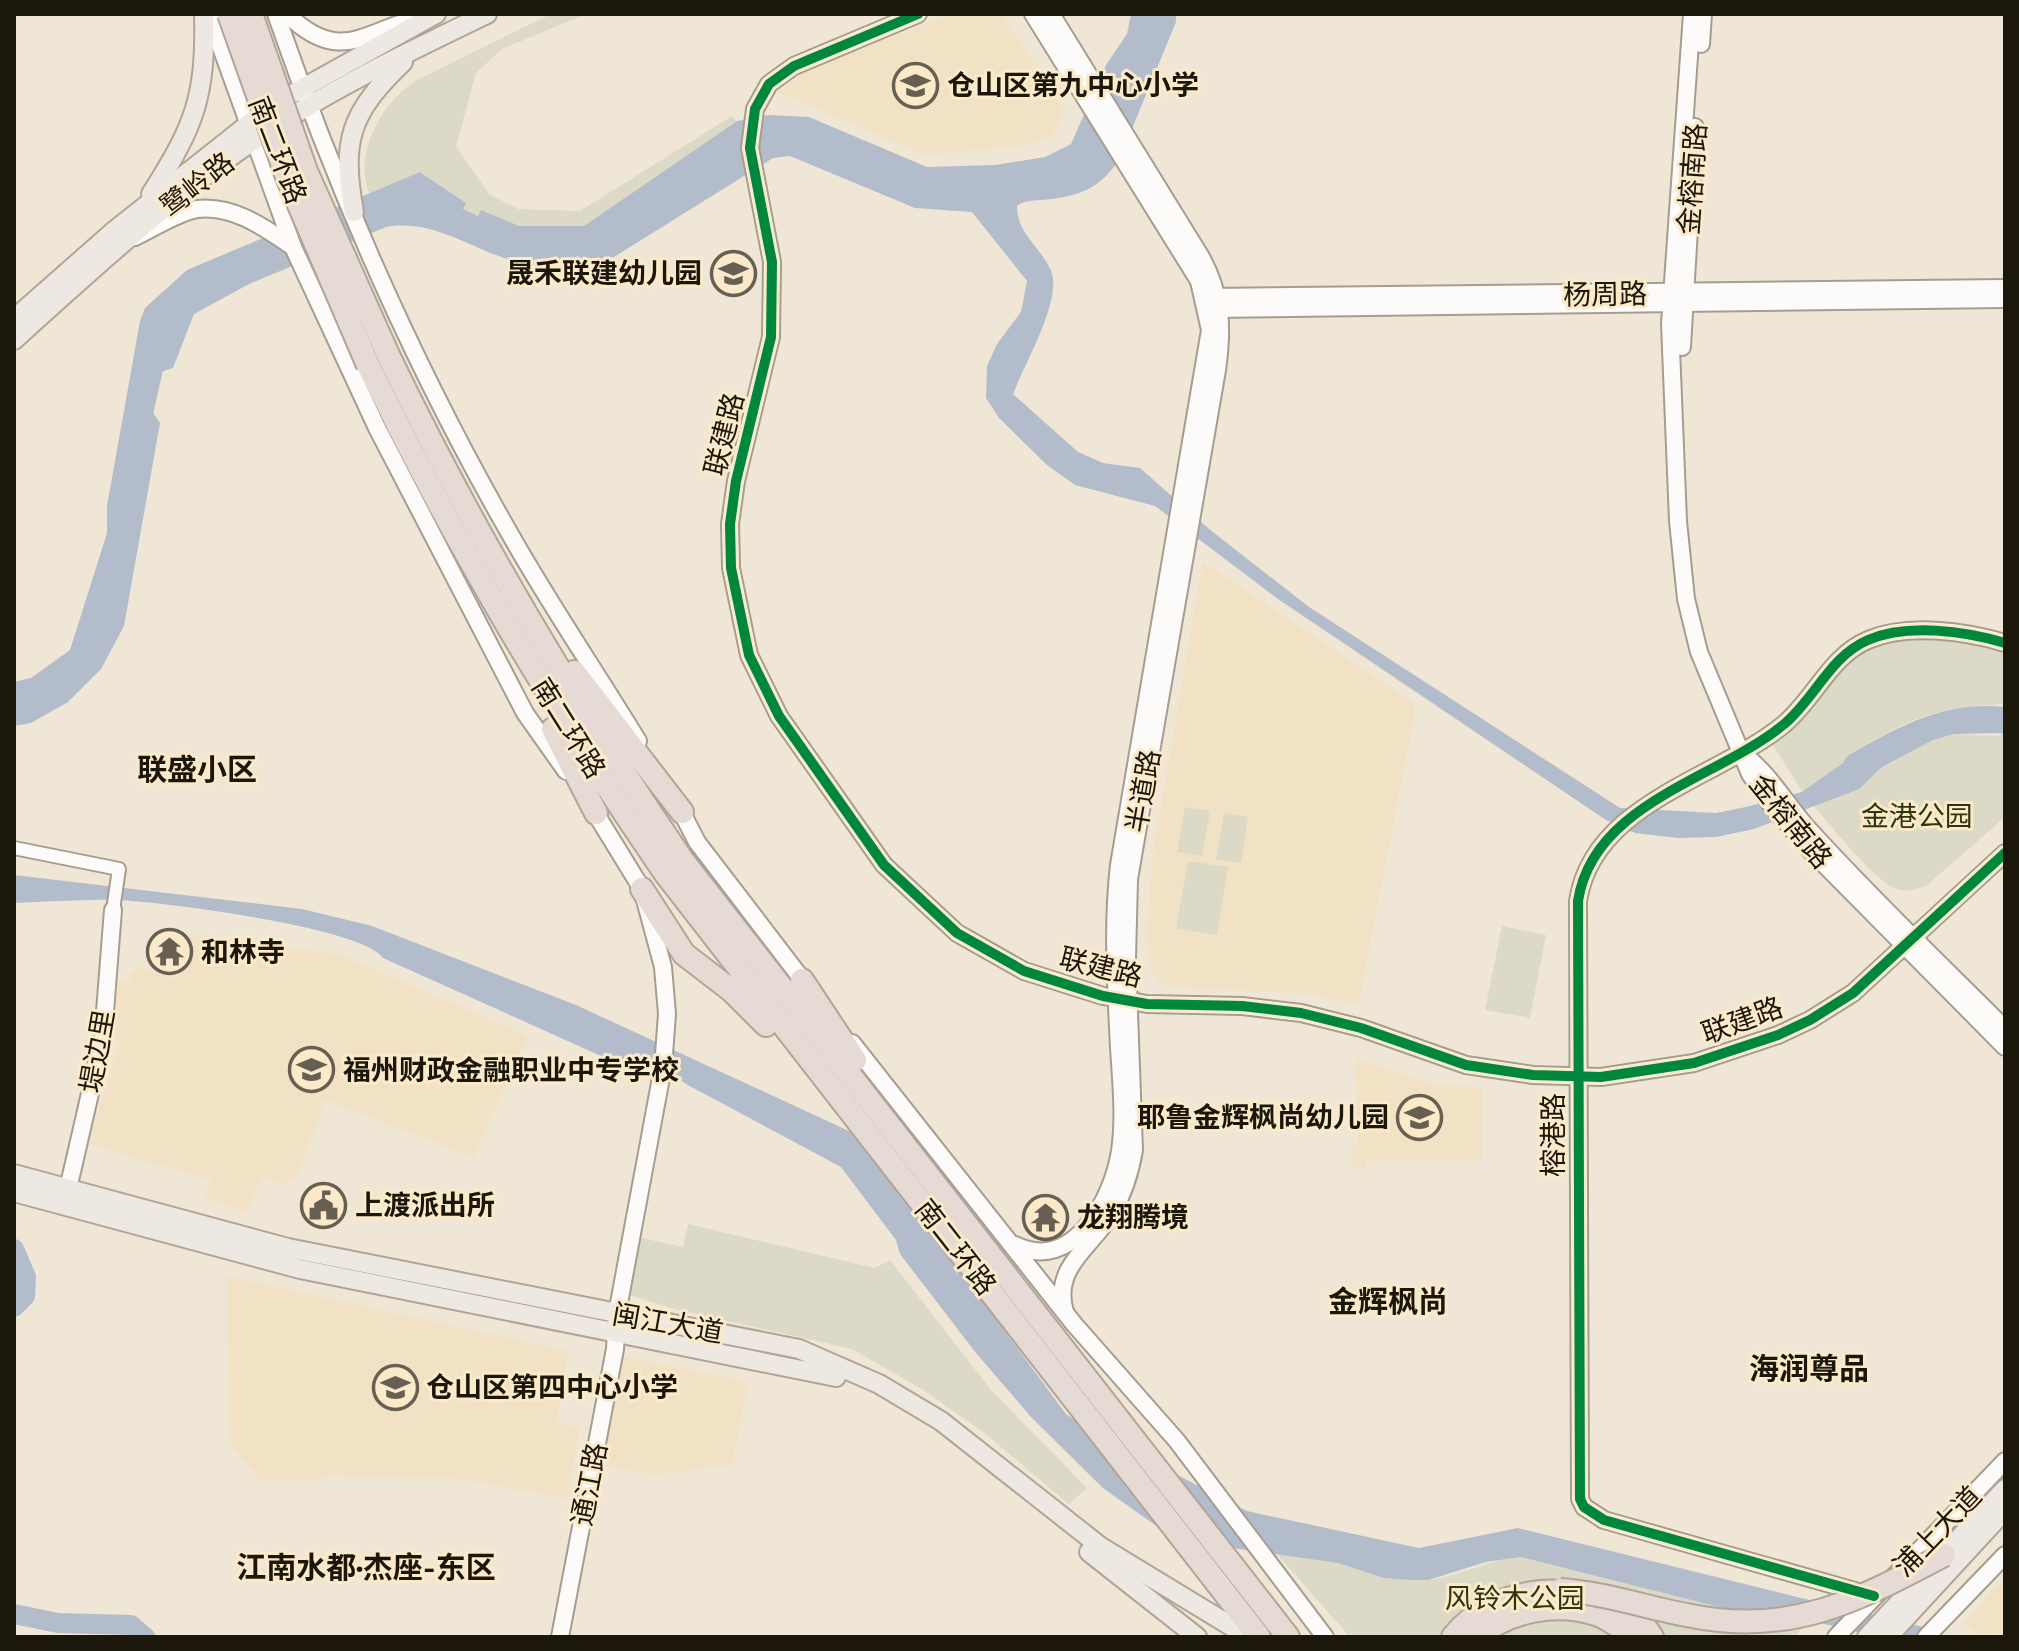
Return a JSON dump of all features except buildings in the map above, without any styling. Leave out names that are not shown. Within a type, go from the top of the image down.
[{"type":"highway","name":"南二环路","points":[[229,14],[287,177],[378,361]]},
{"type":"highway","name":"南二环路","points":[[251,14],[306,171],[424,481],[683,861],[1288,1637]]},
{"type":"highway","name":"南二环路","points":[[497,590],[585,756],[665,873],[1259,1637]]},
{"type":"highway","points":[[497,590],[682,812]]},
{"type":"highway","points":[[497,590],[596,813]]},
{"type":"highway","points":[[642,889],[684,954],[744,1001],[874,1143]]},
{"type":"highway","points":[[802,980],[863,1072],[894,1131]]},
{"type":"highway","points":[[1453,1637],[1465,1622],[1507,1598],[1560,1590],[1600,1592],[1694,1617],[1750,1622],[1808,1616],[1859,1600],[1944,1555]]},
{"type":"highway","points":[[1560,1590],[1605,1599],[1646,1626],[1652,1637]]},
{"type":"highway","points":[[1476,1637],[1512,1615],[1559,1607],[1599,1614],[1634,1637]]},
{"type":"main road","name":"通江路","points":[[207,14],[293,247],[377,428],[525,713],[596,813],[642,889],[663,967],[666,1046],[663,1067],[560,1637]]},
{"type":"main road","points":[[142,208],[178,153],[192,123],[203,82],[207,14]]},
{"type":"main road","points":[[276,14],[301,87],[365,239],[414,350],[483,486],[682,812],[697,842],[802,980],[1065,1312],[1177,1441],[1325,1637]]},
{"type":"main road","points":[[287,14],[308,31],[349,42],[369,38],[403,21],[434,15]]},
{"type":"main road","name":"鹭岭路","points":[[14,319],[142,208],[250,132],[310,107],[419,46],[487,14]]},
{"type":"main road","name":"联建路","points":[[918,14],[785,71],[763,92],[752,117],[750,141],[772,262],[771,337],[736,481],[730,538],[738,616],[759,681],[785,726],[875,852],[930,911],[969,942],[1004,962],[1084,992],[1123,1000],[1242,1006],[1301,1013],[1361,1028],[1466,1065],[1577,1078],[1675,1067],[1778,1035],[1845,999],[2005,853]]},
{"type":"main road","points":[[1033,14],[1120,158],[1195,260]]},
{"type":"main road","points":[[1051,14],[1129,141],[1195,260]]},
{"type":"main road","name":"金榕南路","points":[[1678,298],[1692,14]]},
{"type":"main road","name":"金榕南路","points":[[1703,14],[1671,391],[1677,440],[1677,504],[1686,599],[1711,685],[1758,787],[1783,820],[1908,941],[2005,1047]]},
{"type":"main road","name":"鹭岭路","points":[[14,340],[301,87],[434,15]]},
{"type":"main road","points":[[354,212],[346,161],[353,130],[375,91],[419,46]]},
{"type":"main road","points":[[123,242],[196,209],[233,212],[261,225],[293,247]]},
{"type":"main road","name":"半道路","points":[[1065,1312],[1062,1291],[1069,1265],[1107,1222],[1130,1170],[1134,1141],[1115,912],[1121,846],[1210,330],[1213,303],[1195,260]]},
{"type":"main road","name":"杨周路","points":[[1678,298],[2005,288]]},
{"type":"main road","name":"杨周路","points":[[1213,303],[1678,298],[2005,299]]},
{"type":"main road","name":"榕港路","points":[[1869,1601],[1604,1520],[1584,1507],[1578,1487],[1577,922],[1580,890],[1587,870],[1605,843],[1628,820],[1743,754],[1792,717],[1841,657],[1867,641],[1886,634],[1933,633],[2005,643]]},
{"type":"main road","name":"堤边里","points":[[68,1189],[103,1037],[113,910]]},
{"type":"main road","points":[[1908,941],[2005,1029]]},
{"type":"main road","name":"半道路","points":[[1014,1245],[1040,1252],[1069,1243],[1093,1218],[1110,1188],[1121,1140],[1123,1000]]},
{"type":"main road","name":"闽江大道","points":[[14,1174],[288,1248],[816,1370],[874,1390],[926,1422],[1197,1637]]},
{"type":"main road","name":"闽江大道","points":[[14,1192],[300,1269],[617,1322],[784,1345],[879,1384],[941,1421],[1101,1547],[1249,1637]]},
{"type":"main road","name":"浦上大道","points":[[1836,1637],[2005,1461]]},
{"type":"main road","points":[[1867,1637],[2005,1489]]},
{"type":"main road","points":[[1888,1637],[2005,1510]]},
{"type":"main road","points":[[1932,1631],[2005,1555]]},
{"type":"street","points":[[14,848],[119,869],[113,910]]},
{"type":"shaded area","name":"仓山区第九中心小学","points":[[952,14],[1004,16],[1064,110],[1052,137],[1032,144],[925,155],[777,92],[810,68]]},
{"type":"shaded area","points":[[1203,561],[1413,703],[1414,718],[1358,1005],[1308,994],[1173,987],[1160,982],[1149,967],[1147,933],[1153,852]]},
{"type":"shaded area","name":"福州财政金融职业中专学校","points":[[190,934],[341,955],[528,1036],[473,1157],[325,1100],[297,1177],[282,1184],[261,1177],[247,1213],[204,1198],[212,1181],[88,1144],[120,1043],[111,1034],[118,981],[130,981],[131,974],[138,966],[176,979]]},
{"type":"shaded area","name":"耶鲁金辉枫尚幼儿园","points":[[1355,1057],[1434,1084],[1483,1088],[1481,1160],[1366,1161],[1365,1169],[1353,1167],[1351,1145],[1358,1144]]},
{"type":"shaded area","name":"仓山区第四中心小学","points":[[227,1276],[568,1351],[557,1422],[580,1427],[567,1498],[443,1477],[330,1476],[313,1480],[260,1481],[229,1441]]},
{"type":"shaded area","points":[[621,1356],[748,1382],[732,1464],[656,1475],[603,1466]]},
{"type":"shaded area","points":[[2005,1577],[2005,1637],[1982,1637],[1963,1623]]},
{"type":"green space","points":[[551,14],[586,14],[502,49],[476,73],[456,146],[489,194],[518,209],[580,211],[732,116],[737,121],[584,226],[519,226],[481,210],[479,216],[463,209],[466,203],[421,172],[369,193],[365,178],[368,145],[392,101],[417,80]]},
{"type":"green space","name":"金港公园","points":[[1919,638],[1974,643],[2005,650],[2005,704],[1958,708],[1905,724],[1847,756],[1843,763],[1803,792],[1772,744],[1792,729],[1790,723],[1847,659],[1873,644]]},
{"type":"green space","name":"金港公园","points":[[2004,731],[2005,817],[1926,886],[1904,891],[1886,883],[1812,804],[1859,789],[1882,767],[1933,740],[1954,734],[1998,736]]},
{"type":"green space","points":[[1185,807],[1210,811],[1202,856],[1177,852]]},
{"type":"green space","points":[[1224,813],[1248,817],[1241,863],[1216,859]]},
{"type":"green space","points":[[1188,861],[1228,867],[1217,935],[1176,928]]},
{"type":"green space","points":[[1502,926],[1546,935],[1530,1018],[1485,1010]]},
{"type":"green space","points":[[688,1224],[875,1268],[890,1260],[991,1390],[1087,1488],[1069,1504],[983,1432],[920,1388],[852,1349],[674,1309],[627,1294],[637,1237],[683,1247]]},
{"type":"green space","name":"风铃木公园","points":[[1276,1553],[1336,1562],[1414,1580],[1438,1579],[1496,1561],[1521,1557],[1802,1628],[1794,1637],[1350,1637]]},
{"type":"water","points":[[1131,14],[1176,14],[1176,22],[1120,158],[1104,178],[1086,190],[1017,206],[1021,225],[1047,262],[1053,283],[1052,298],[1041,332],[1013,394],[1078,452],[1103,463],[1140,468],[1209,529],[1309,607],[1620,808],[1716,813],[1802,792],[1843,763],[1847,756],[1886,735],[1923,718],[1961,708],[2005,707],[2005,733],[1954,734],[1933,740],[1882,767],[1859,789],[1754,829],[1716,837],[1678,838],[1635,833],[1606,820],[1278,599],[1155,506],[1075,485],[1047,465],[999,418],[986,398],[987,366],[997,344],[1021,312],[1027,281],[972,212],[915,208],[790,156],[773,158],[614,257],[573,265],[545,266],[504,258],[446,234],[417,226],[386,227],[249,284],[194,314],[173,368],[142,378],[140,393],[160,423],[124,626],[101,669],[68,702],[31,723],[14,726],[14,682],[31,678],[70,650],[107,533],[107,506],[140,321],[145,308],[187,270],[420,172],[466,203],[463,209],[478,216],[481,210],[519,226],[584,226],[737,121],[769,115],[809,117],[927,167],[995,165],[1045,157],[1071,144],[1106,65],[1127,34]]},
{"type":"water","points":[[14,875],[302,909],[372,926],[576,1005],[849,1131],[910,1203],[1066,1414],[1088,1429],[1247,1511],[1419,1548],[1518,1528],[1825,1604],[1802,1628],[1521,1557],[1486,1562],[1428,1580],[1409,1580],[1384,1578],[1338,1563],[1176,1540],[1103,1488],[1031,1417],[976,1353],[900,1254],[896,1240],[841,1167],[686,1084],[663,1067],[644,1060],[641,1074],[338,936],[259,918],[141,902],[14,903]]},
{"type":"waterway","points":[[140,426],[157,352]]},
{"type":"waterway","points":[[14,1249],[26,1277],[25,1296],[14,1307]]},
{"type":"waterway","points":[[1813,1611],[1922,1637]]},
{"type":"waterway","points":[[14,1614],[58,1623],[131,1625],[145,1637]]},
{"type":"cycle path","points":[[918,14],[794,66],[769,84],[755,109],[750,148],[772,262],[771,337],[736,481],[730,524],[731,568],[749,655],[779,716],[884,865],[957,933],[1024,971],[1103,996],[1147,1004],[1242,1006],[1301,1013],[1361,1028],[1466,1065],[1533,1075],[1601,1077],[1694,1063],[1778,1035],[1810,1020],[1853,993],[2005,853]]},
{"type":"cycle path","points":[[1874,1596],[1604,1520],[1584,1507],[1580,1499],[1578,901],[1588,868],[1607,840],[1632,816],[1783,725],[1833,667],[1855,647],[1883,635],[1918,630],[1954,632],[2005,643]]},
{"type":"place","name":"仓山区第九中心小学","points":[[916,85]]},
{"type":"place","name":"晟禾联建幼儿园","points":[[733,273]]},
{"type":"place","name":"和林寺","points":[[170,952]]},
{"type":"place","name":"福州财政金融职业中专学校","points":[[312,1070]]},
{"type":"place","name":"耶鲁金辉枫尚幼儿园","points":[[1420,1117]]},
{"type":"place","name":"上渡派出所","points":[[324,1205]]},
{"type":"place","name":"龙翔腾境","points":[[1046,1217]]},
{"type":"place","name":"仓山区第四中心小学","points":[[395,1387]]},
{"type":"district","name":"联盛小区","points":[[197,770]]},
{"type":"district","name":"金辉枫尚","points":[[1388,1302]]},
{"type":"district","name":"海润尊品","points":[[1809,1369]]},
{"type":"district","name":"江南水都·杰座-东区","points":[[366,1568]]}]
